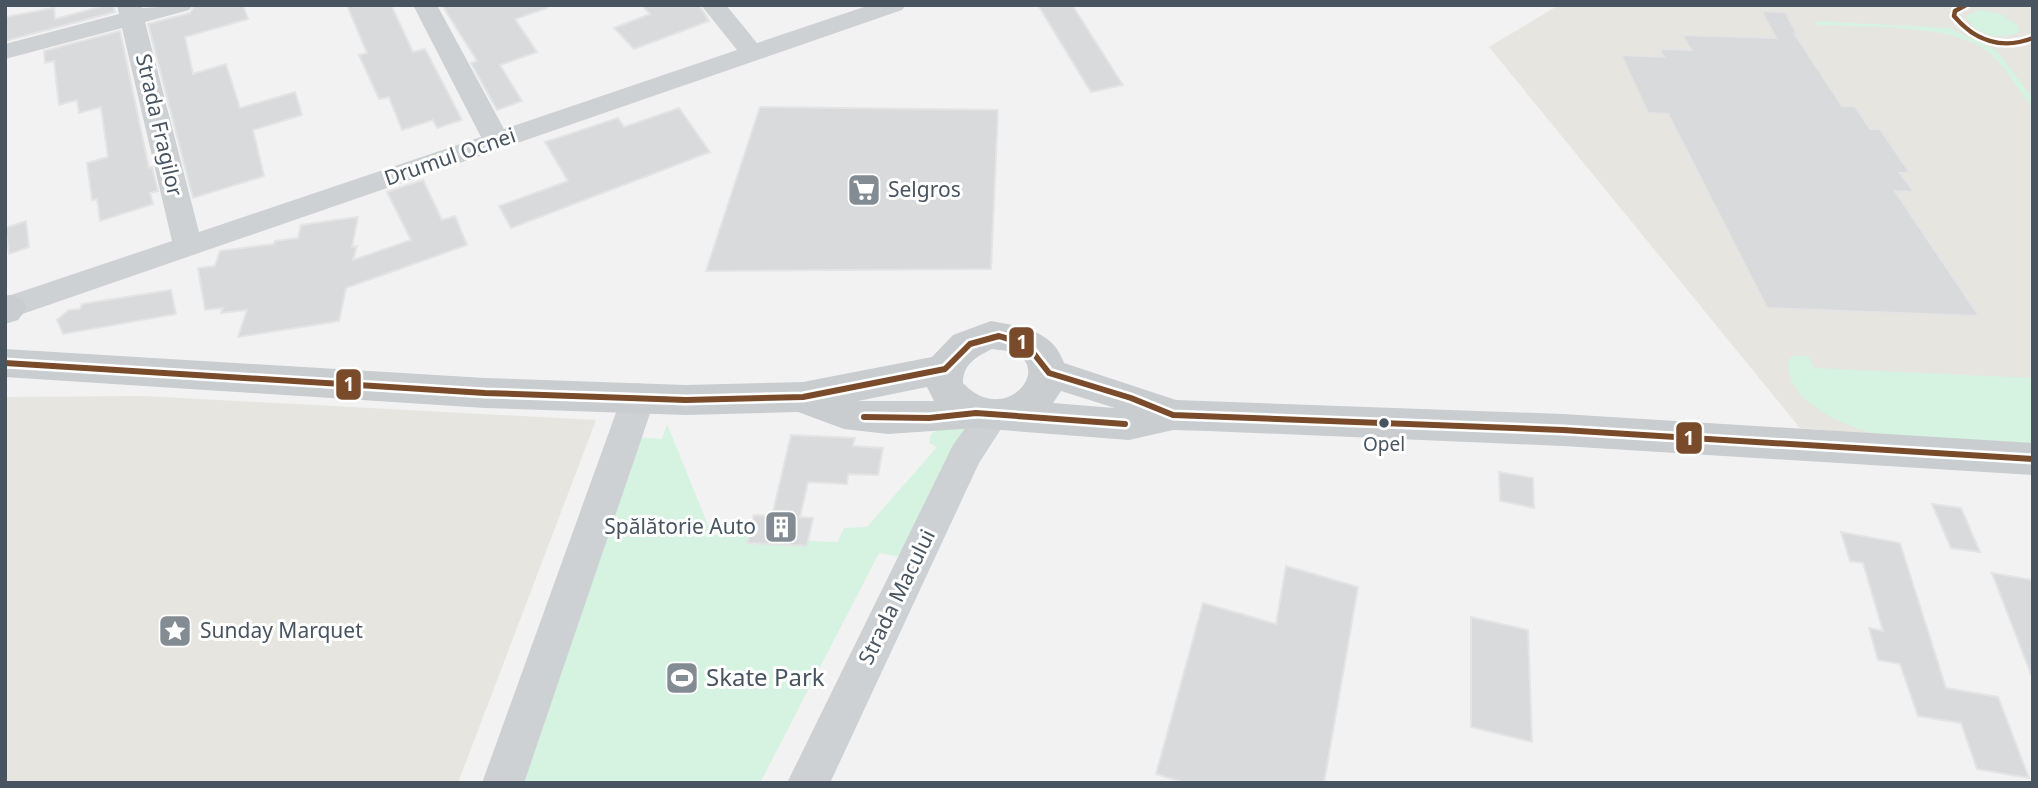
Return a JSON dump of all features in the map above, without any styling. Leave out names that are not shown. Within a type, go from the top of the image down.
[{"type":"main road","points":[[1000,335],[1024,340],[1037,349],[1045,360],[1049,373],[1047,386],[1040,398],[994,414],[961,405],[950,395],[945,382],[945,369],[961,346],[975,339],[1000,335]]},
{"type":"main road","points":[[5,363],[485,393],[639,396],[685,400],[803,397],[945,369]]},
{"type":"main road","points":[[1049,373],[1131,398],[1173,415]]},
{"type":"main road","points":[[803,397],[819,407],[846,416],[899,419],[994,414],[1129,424],[1173,415],[1563,430],[2033,459]]},
{"type":"street","points":[[5,52],[131,12],[181,5]]},
{"type":"street","points":[[425,5],[497,141]]},
{"type":"street","points":[[713,5],[752,53]]},
{"type":"street","name":"Drumul Ocnei","points":[[6,310],[894,5]]},
{"type":"street","name":"Strada Fragilor","points":[[131,12],[188,246]]},
{"type":"street","points":[[503,783],[639,396]]},
{"type":"street","name":"Strada Macului","points":[[808,783],[965,455],[994,414]]},
{"type":"shaded area","points":[[1559,5],[2033,5],[2033,448],[1800,428],[1489,47]]},
{"type":"shaded area","points":[[145,396],[596,420],[458,783],[5,783],[5,397]]},
{"type":"green space","points":[[1980,10],[1998,13],[2018,25],[2019,32],[1997,36],[1982,32],[1975,28],[1966,16]]},
{"type":"green space","points":[[1815,21],[1950,28],[1997,51],[2033,98],[2033,108],[1998,61],[1984,49],[1968,41],[1904,28],[1818,25]]},
{"type":"green space","points":[[1794,356],[1808,356],[1815,368],[2033,378],[2033,448],[1887,436],[1856,428],[1822,412],[1796,388],[1790,374],[1789,359]]},
{"type":"green space","name":"Skate Park","points":[[667,424],[712,535],[749,536],[748,543],[807,546],[808,541],[838,542],[844,528],[867,527],[937,447],[929,443],[931,434],[940,428],[969,428],[902,557],[879,553],[760,783],[512,783],[636,437],[662,439]]},
{"type":"building","points":[[113,5],[115,12],[5,41],[5,17],[54,8],[55,19]]},
{"type":"building","points":[[195,5],[243,5],[248,19],[185,37],[193,74],[226,64],[240,108],[295,92],[302,115],[253,130],[264,176],[193,198],[148,24],[190,13]]},
{"type":"building","points":[[347,5],[391,5],[413,52],[425,49],[462,120],[437,128],[433,120],[402,130],[389,97],[379,99],[359,55],[367,53]]},
{"type":"building","points":[[442,5],[547,5],[547,8],[515,19],[537,52],[500,65],[522,101],[497,110],[471,63],[477,61]]},
{"type":"building","points":[[642,5],[699,5],[709,21],[634,49],[614,28],[650,14]]},
{"type":"building","points":[[1038,5],[1072,5],[1123,85],[1091,92]]},
{"type":"building","points":[[1761,11],[1785,12],[1798,35],[1795,34],[1842,106],[1855,106],[1870,129],[1880,129],[1910,173],[1900,173],[1914,192],[1895,191],[1979,316],[1767,308],[1668,114],[1648,113],[1621,55],[1664,57],[1659,49],[1691,50],[1682,35],[1776,38]]},
{"type":"building","points":[[120,31],[149,168],[152,167],[158,191],[150,193],[153,204],[100,221],[97,199],[92,200],[87,163],[108,157],[101,107],[79,113],[77,100],[59,105],[54,61],[45,63],[44,51]]},
{"type":"building","name":"Selgros","points":[[760,107],[998,110],[991,269],[706,271]]},
{"type":"building","points":[[679,108],[710,152],[511,228],[499,206],[568,181],[545,142],[618,118],[624,127]]},
{"type":"building","points":[[423,180],[442,220],[455,216],[467,245],[346,288],[339,321],[238,337],[247,310],[221,313],[223,308],[205,310],[198,268],[215,266],[220,251],[274,244],[275,241],[298,238],[301,225],[358,217],[352,247],[357,246],[353,260],[411,240],[387,192]]},
{"type":"building","points":[[26,221],[29,247],[9,254],[5,228]]},
{"type":"building","points":[[171,290],[176,314],[63,334],[57,320],[69,310],[80,309],[82,304]]},
{"type":"building","points":[[791,435],[855,438],[853,446],[883,448],[878,475],[848,474],[847,484],[808,482],[800,517],[813,518],[807,546],[747,543],[754,515],[772,516]]},
{"type":"building","points":[[1499,472],[1533,478],[1534,508],[1500,501]]},
{"type":"building","points":[[1932,504],[1961,508],[1980,552],[1951,548]]},
{"type":"building","points":[[1841,532],[1900,543],[1946,688],[1998,697],[2029,778],[1977,769],[1961,723],[1918,716],[1900,664],[1878,660],[1869,628],[1883,631],[1863,563],[1850,561]]},
{"type":"building","points":[[1286,566],[1358,587],[1324,783],[1185,783],[1156,774],[1203,603],[1276,624]]},
{"type":"building","points":[[1992,573],[2033,580],[2031,674]]},
{"type":"building","points":[[1471,617],[1528,630],[1532,742],[1471,727]]},
{"type":"transit line","name":"1","points":[[1966,5],[1955,11],[1954,16],[1961,25],[1979,38],[2000,44],[2033,38]]},
{"type":"transit line","name":"1","points":[[5,363],[485,393],[686,400],[803,397],[945,369],[957,354],[970,344],[999,336],[1014,338],[1027,345],[1049,373],[1131,398],[1173,415],[1563,430],[2033,459]]},
{"type":"transit line","name":"1","points":[[864,417],[929,418],[976,413],[1125,424]]},
{"type":"place","name":"Selgros","points":[[864,190]]},
{"type":"place","name":"Opel","points":[[1384,423]]},
{"type":"place","name":"Spălătorie Auto","points":[[781,527]]},
{"type":"place","name":"Sunday Marquet","points":[[175,631]]},
{"type":"place","name":"Skate Park","points":[[682,678]]}]
